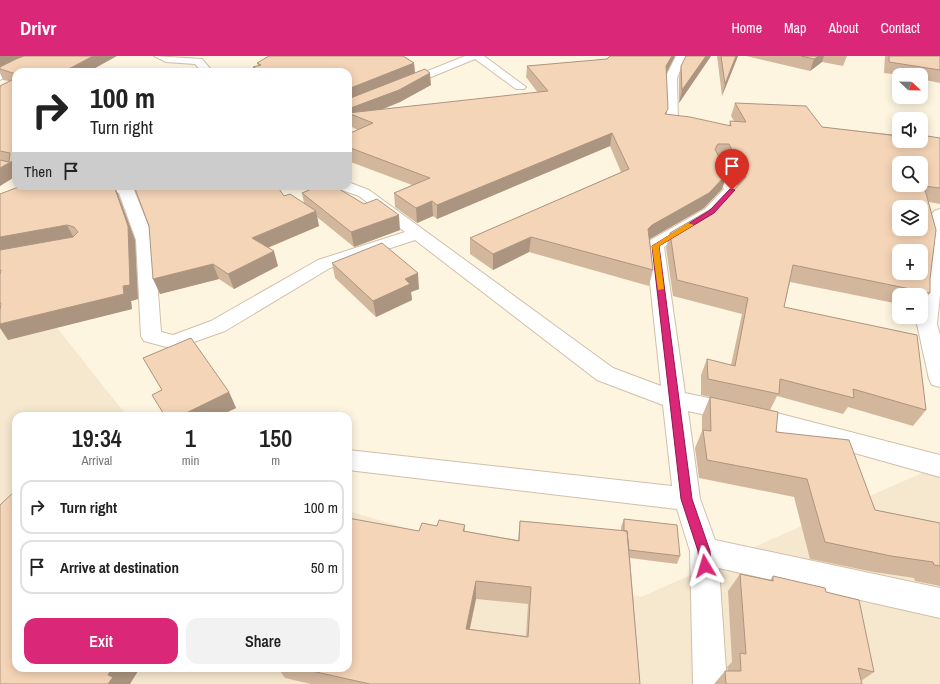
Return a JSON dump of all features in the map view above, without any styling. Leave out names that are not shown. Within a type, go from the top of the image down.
[{"type":"street","points":[[14,68],[44,56]]},
{"type":"street","points":[[352,104],[476,56],[520,87]]},
{"type":"street","points":[[672,121],[671,78],[681,56]]},
{"type":"street","points":[[167,57],[198,61],[204,68]]},
{"type":"street","points":[[0,77],[12,69]]},
{"type":"street","points":[[710,684],[704,551],[687,499],[673,399],[655,246],[711,212],[732,190],[719,162]]},
{"type":"street","points":[[352,189],[364,193],[416,234],[605,374],[673,399],[769,420],[940,466]]},
{"type":"street","points":[[126,190],[145,240],[150,336],[174,342],[218,326],[324,264],[416,234]]},
{"type":"street","points":[[940,214],[927,324],[940,379]]},
{"type":"street","points":[[352,460],[687,499]]},
{"type":"street","points":[[704,551],[940,603]]},
{"type":"shaded area","points":[[0,256],[124,412],[12,412],[12,672],[352,672],[352,512],[641,597],[940,465],[940,684],[0,684]]},
{"type":"building","points":[[24,56],[93,56],[70,68],[12,68],[12,73],[0,69],[0,67]]},
{"type":"building","points":[[269,56],[403,56],[414,63],[352,87],[352,68],[253,67],[261,65],[257,63]]},
{"type":"building","points":[[610,56],[672,56],[666,66],[668,109],[665,114],[690,117],[731,126],[730,121],[746,122],[735,103],[806,106],[822,127],[892,135],[892,148],[928,148],[928,136],[940,138],[940,188],[928,186],[928,156],[892,156],[892,192],[926,192],[928,200],[892,200],[892,236],[928,236],[928,201],[936,230],[930,279],[930,293],[928,293],[928,288],[906,288],[793,265],[784,307],[917,335],[926,410],[853,389],[854,398],[780,379],[779,394],[708,379],[707,359],[735,366],[748,298],[677,280],[670,233],[723,202],[746,177],[729,144],[718,144],[715,149],[727,174],[709,193],[652,225],[648,229],[653,270],[531,237],[493,254],[470,238],[629,169],[612,133],[437,205],[432,201],[416,208],[394,193],[430,178],[352,149],[352,132],[373,123],[352,115],[352,113],[548,91],[527,66],[607,59]]},
{"type":"building","points":[[686,56],[706,56],[682,90],[681,66]]},
{"type":"building","points":[[721,56],[736,56],[725,84]]},
{"type":"building","points":[[801,56],[819,56],[814,59]]},
{"type":"building","points":[[889,56],[940,56],[940,70],[928,68],[889,62]]},
{"type":"building","points":[[425,69],[430,73],[399,90],[352,108],[352,97]]},
{"type":"building","points":[[12,80],[12,161],[0,168],[0,160],[9,162],[10,153],[0,151],[0,86]]},
{"type":"building","points":[[12,189],[115,190],[128,226],[130,285],[123,286],[124,294],[0,324],[0,250],[73,237],[78,232],[74,227],[67,225],[0,237],[0,194]]},
{"type":"building","points":[[136,190],[280,190],[284,196],[290,194],[316,211],[252,238],[274,251],[228,274],[213,264],[153,279],[149,226]]},
{"type":"building","points":[[309,190],[341,190],[364,204],[377,199],[399,215],[351,232],[302,193]]},
{"type":"building","points":[[382,243],[418,273],[405,279],[410,284],[373,301],[332,263]]},
{"type":"building","points":[[191,338],[229,392],[188,412],[163,412],[152,395],[162,390],[143,358]]},
{"type":"building","points":[[710,397],[778,412],[776,432],[849,440],[875,510],[940,523],[940,566],[934,565],[933,562],[891,556],[825,542],[807,479],[707,460],[703,430],[711,431]]},
{"type":"building","points":[[12,494],[12,672],[110,672],[108,675],[113,677],[108,684],[0,684],[0,505]]},
{"type":"building","points":[[352,519],[419,531],[422,523],[437,526],[439,520],[465,525],[463,531],[519,541],[520,521],[627,531],[640,684],[370,684],[316,672],[352,672]],"holes":[[[476,581],[531,587],[528,637],[466,629]]]},
{"type":"building","points":[[624,519],[677,525],[680,556],[629,550],[627,531],[624,531]]},
{"type":"building","points":[[740,574],[773,581],[773,576],[825,588],[826,592],[859,600],[874,672],[858,668],[862,684],[726,684],[725,671],[741,671],[740,653],[746,654]]},
{"type":"slow traffic","points":[[660,289],[655,246],[690,225]]},
{"type":"route","points":[[705,566],[704,551],[687,499],[673,399],[655,246],[711,212],[732,190]]}]
